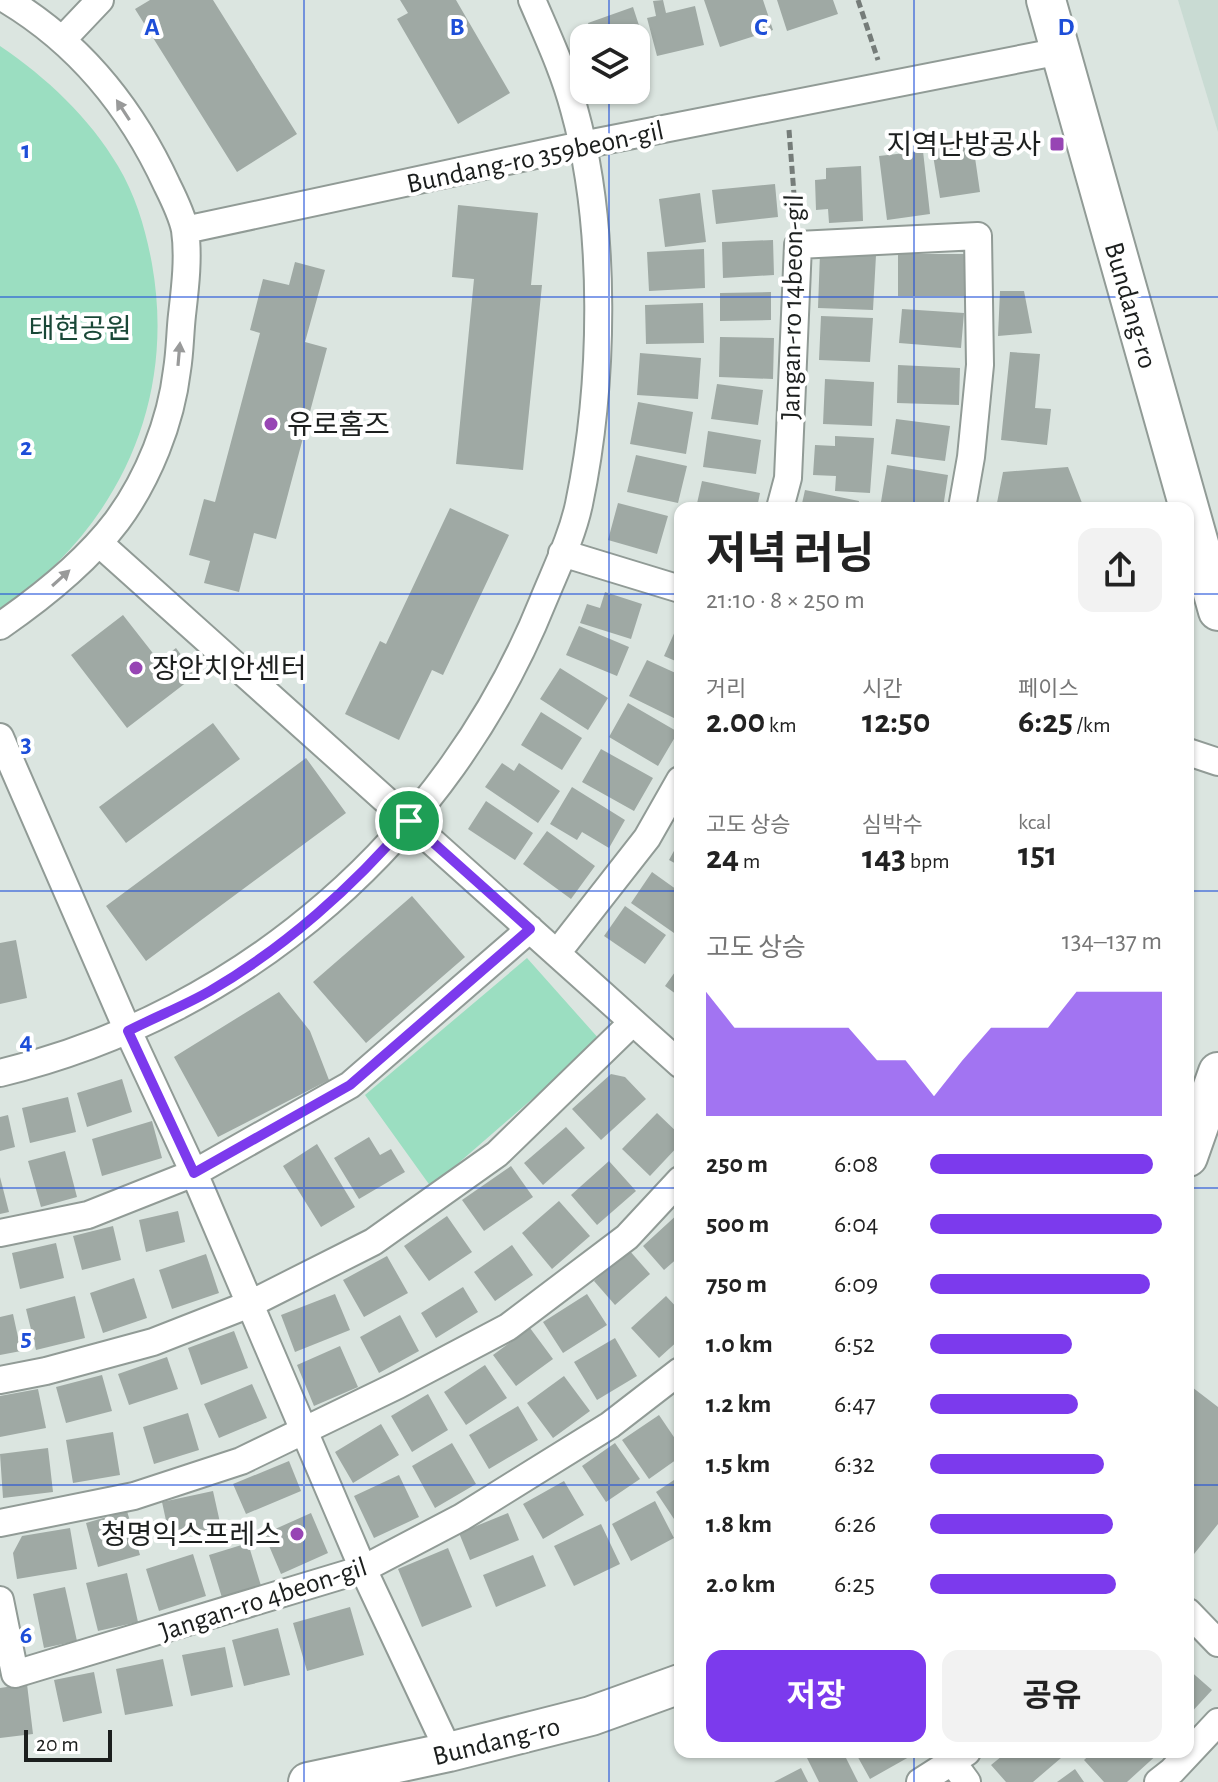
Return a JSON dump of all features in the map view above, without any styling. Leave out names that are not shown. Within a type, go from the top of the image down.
[{"type":"main road","name":"Bundang-ro","points":[[1046,0],[1187,502]]},
{"type":"main road","name":"Bundang-ro","points":[[1194,525],[1218,611]]},
{"type":"main road","points":[[1194,1140],[1218,1072]]},
{"type":"main road","name":"Bundang-ro","points":[[308,1782],[449,1752],[591,1716],[674,1686]]},
{"type":"street","points":[[0,626],[29,606],[99,543],[137,490],[168,414],[177,372],[185,288],[185,230],[143,139],[107,83],[63,39],[7,0]]},
{"type":"street","points":[[63,39],[100,0]]},
{"type":"street","points":[[0,1073],[65,1056],[128,1031],[207,992],[260,957],[355,878],[388,847],[464,749],[502,689],[534,625],[578,506],[598,341],[593,211],[582,145],[574,108],[532,0]]},
{"type":"street","name":"Bundang-ro 359beon-gil","points":[[185,230],[582,145],[1061,51]]},
{"type":"street","points":[[798,245],[978,236],[980,365],[963,502]]},
{"type":"street","name":"Jangan-ro 14beon-gil","points":[[782,502],[788,478],[798,245]]},
{"type":"street","points":[[99,543],[674,1059]]},
{"type":"street","points":[[562,553],[674,587]]},
{"type":"street","points":[[0,737],[128,1031],[194,1173],[363,1569],[449,1752]]},
{"type":"street","points":[[1194,754],[1218,762]]},
{"type":"street","points":[[557,953],[647,838],[674,791]]},
{"type":"street","points":[[0,1233],[88,1215],[194,1173],[350,1085],[530,929]]},
{"type":"street","points":[[0,1380],[153,1342],[250,1304],[373,1242],[497,1154],[633,1022]]},
{"type":"street","points":[[0,1523],[134,1496],[241,1461],[305,1432],[508,1327],[627,1237],[674,1186]]},
{"type":"street","name":"Jangan-ro 4beon-gil","points":[[0,1600],[15,1674],[363,1569],[462,1517],[597,1433],[674,1375]]},
{"type":"street","points":[[1194,1618],[1214,1639]]},
{"type":"street","points":[[1194,1750],[1218,1722]]},
{"type":"street","points":[[1170,1778],[1187,1758]]},
{"type":"street","points":[[920,1782],[958,1762]]},
{"type":"path","points":[[858,0],[887,85]]},
{"type":"path","name":"Jangan-ro 14beon-gil","points":[[787,105],[798,245]]},
{"type":"shaded area","points":[[1178,0],[1218,0],[1218,132]]},
{"type":"green space","name":"태현공원","points":[[0,46],[66,100],[94,131],[118,166],[135,201],[147,239],[157,316],[155,366],[145,414],[129,460],[106,503],[76,542],[41,578],[0,610]]},
{"type":"green space","points":[[527,958],[600,1040],[431,1187],[365,1095]]},
{"type":"building","points":[[150,0],[213,0],[297,134],[237,172],[135,9]]},
{"type":"building","points":[[400,0],[456,0],[510,93],[458,124],[397,19],[408,13]]},
{"type":"building","points":[[663,0],[666,13],[695,6],[704,45],[657,56],[647,18],[656,16],[653,1]]},
{"type":"building","points":[[704,0],[763,0],[773,30],[720,47]]},
{"type":"building","points":[[777,0],[833,0],[838,14],[787,31]]},
{"type":"building","points":[[633,7],[639,24],[588,24]]},
{"type":"building","points":[[972,137],[980,192],[940,198],[931,143]]},
{"type":"building","points":[[923,151],[930,214],[887,220],[879,156]]},
{"type":"building","points":[[861,166],[863,221],[829,223],[828,209],[816,210],[815,180],[826,179],[826,168]]},
{"type":"building","points":[[775,184],[778,217],[716,224],[712,190]]},
{"type":"building","points":[[700,193],[706,242],[665,247],[659,199]]},
{"type":"building","points":[[458,205],[538,213],[531,285],[542,285],[523,470],[456,464],[474,279],[452,277]]},
{"type":"building","points":[[773,240],[774,275],[723,278],[722,242]]},
{"type":"building","points":[[704,249],[705,288],[649,291],[647,252]]},
{"type":"building","points":[[820,253],[876,255],[873,310],[818,308]]},
{"type":"building","points":[[898,254],[970,254],[970,296],[898,296]]},
{"type":"building","name":"유로홈즈","points":[[295,262],[325,270],[305,342],[327,348],[276,539],[254,533],[239,592],[204,583],[210,561],[189,555],[204,499],[215,502],[260,333],[250,330],[263,279],[289,285]]},
{"type":"building","points":[[1000,291],[1024,291],[1032,333],[998,336]]},
{"type":"building","points":[[771,292],[771,320],[720,321],[720,293]]},
{"type":"building","points":[[703,303],[704,343],[646,344],[645,305]]},
{"type":"building","points":[[902,309],[964,313],[961,348],[899,343]]},
{"type":"building","points":[[821,316],[873,318],[870,362],[819,360]]},
{"type":"building","points":[[720,337],[774,338],[773,379],[719,377]]},
{"type":"building","points":[[1010,352],[1040,354],[1035,408],[1051,409],[1047,445],[1001,440]]},
{"type":"building","points":[[640,353],[701,358],[698,399],[637,395]]},
{"type":"building","points":[[898,365],[960,368],[959,405],[897,403]]},
{"type":"building","points":[[825,379],[874,382],[872,426],[823,424]]},
{"type":"building","points":[[717,384],[763,390],[758,425],[711,419]]},
{"type":"building","points":[[638,402],[693,412],[686,454],[630,444]]},
{"type":"building","points":[[896,419],[950,426],[945,461],[891,454]]},
{"type":"building","points":[[708,431],[761,440],[756,474],[703,467]]},
{"type":"building","points":[[835,436],[874,438],[870,493],[835,491],[836,476],[813,475],[815,445],[835,446]]},
{"type":"building","points":[[636,455],[687,466],[678,502],[627,492]]},
{"type":"building","points":[[887,465],[948,475],[944,502],[881,502]]},
{"type":"building","points":[[1068,467],[1082,502],[997,502],[1003,472]]},
{"type":"building","points":[[702,481],[760,493],[758,502],[697,502]]},
{"type":"building","points":[[805,490],[859,501],[859,502],[802,502]]},
{"type":"building","points":[[618,503],[668,516],[657,554],[608,540]]},
{"type":"building","points":[[450,508],[509,535],[443,675],[432,670],[399,740],[345,714],[380,641],[386,644]]},
{"type":"building","points":[[605,592],[642,604],[631,639],[580,623],[587,604],[600,608]]},
{"type":"building","name":"장안치안센터","points":[[123,615],[159,661],[176,648],[196,675],[127,728],[71,655]]},
{"type":"building","points":[[579,626],[629,647],[617,676],[566,655]]},
{"type":"building","points":[[674,634],[674,660],[664,656]]},
{"type":"building","points":[[647,660],[674,672],[674,718],[629,696]]},
{"type":"building","points":[[560,668],[608,698],[588,730],[540,699]]},
{"type":"building","points":[[628,703],[674,730],[674,739],[658,766],[609,737]]},
{"type":"building","points":[[541,712],[582,738],[562,770],[521,745]]},
{"type":"building","points":[[213,723],[240,759],[126,843],[99,807]]},
{"type":"building","points":[[601,749],[653,778],[634,811],[582,782]]},
{"type":"building","points":[[306,758],[346,813],[146,961],[106,906]]},
{"type":"building","points":[[502,763],[514,771],[519,763],[560,791],[538,823],[485,787]]},
{"type":"building","points":[[572,787],[625,820],[609,848],[582,832],[577,840],[550,824]]},
{"type":"building","points":[[486,801],[533,833],[515,860],[468,829]]},
{"type":"building","points":[[547,831],[595,866],[571,899],[523,864]]},
{"type":"building","points":[[652,872],[674,888],[674,933],[631,903]]},
{"type":"building","points":[[412,896],[465,957],[366,1043],[313,982]]},
{"type":"building","points":[[625,906],[666,935],[645,964],[604,936]]},
{"type":"building","points":[[16,940],[27,998],[0,1004],[0,943]]},
{"type":"building","points":[[674,973],[674,993],[665,986]]},
{"type":"building","points":[[279,992],[310,1031],[329,1080],[218,1137],[174,1057]]},
{"type":"building","points":[[611,1074],[625,1077],[646,1099],[601,1140],[572,1109]]},
{"type":"building","points":[[122,1079],[132,1112],[87,1127],[77,1093]]},
{"type":"building","points":[[68,1097],[76,1132],[30,1143],[22,1108]]},
{"type":"building","points":[[657,1113],[674,1129],[674,1150],[650,1176],[622,1149]]},
{"type":"building","points":[[8,1115],[15,1147],[0,1151],[0,1117]]},
{"type":"building","points":[[152,1121],[162,1158],[102,1176],[92,1139]]},
{"type":"building","points":[[566,1127],[585,1148],[543,1185],[524,1163]]},
{"type":"building","points":[[369,1137],[380,1155],[391,1149],[405,1172],[359,1199],[334,1158]]},
{"type":"building","points":[[317,1144],[355,1207],[321,1227],[283,1166]]},
{"type":"building","points":[[65,1151],[77,1197],[41,1207],[28,1161]]},
{"type":"building","points":[[609,1161],[636,1191],[597,1225],[571,1195]]},
{"type":"building","points":[[511,1166],[533,1197],[484,1231],[462,1200]]},
{"type":"building","points":[[0,1177],[9,1212],[0,1214]]},
{"type":"building","points":[[559,1201],[590,1236],[552,1269],[522,1233]]},
{"type":"building","points":[[178,1211],[185,1242],[146,1252],[139,1220]]},
{"type":"building","points":[[447,1216],[472,1252],[429,1281],[404,1246]]},
{"type":"building","points":[[674,1218],[674,1261],[664,1270],[643,1246]]},
{"type":"building","points":[[113,1226],[121,1260],[82,1270],[73,1236]]},
{"type":"building","points":[[56,1243],[64,1278],[20,1289],[12,1253]]},
{"type":"building","points":[[512,1245],[533,1275],[495,1301],[474,1272]]},
{"type":"building","points":[[629,1250],[650,1274],[615,1305],[594,1281]]},
{"type":"building","points":[[206,1254],[219,1293],[172,1309],[159,1270]]},
{"type":"building","points":[[387,1256],[408,1293],[364,1317],[343,1280]]},
{"type":"building","points":[[134,1278],[147,1318],[103,1333],[90,1293]]},
{"type":"building","points":[[463,1287],[478,1312],[436,1338],[421,1313]]},
{"type":"building","points":[[335,1294],[350,1330],[295,1352],[281,1315]]},
{"type":"building","points":[[587,1294],[607,1325],[563,1353],[543,1322]]},
{"type":"building","points":[[75,1296],[85,1338],[36,1350],[26,1309]]},
{"type":"building","points":[[666,1296],[674,1305],[674,1344],[659,1358],[631,1328]]},
{"type":"building","points":[[13,1314],[21,1351],[0,1355],[0,1317]]},
{"type":"building","points":[[400,1315],[419,1351],[379,1373],[360,1337]]},
{"type":"building","points":[[530,1328],[553,1359],[516,1386],[493,1355]]},
{"type":"building","points":[[234,1331],[248,1368],[201,1385],[188,1348]]},
{"type":"building","points":[[615,1338],[637,1376],[597,1400],[574,1362]]},
{"type":"building","points":[[340,1346],[358,1387],[314,1406],[297,1365]]},
{"type":"building","points":[[167,1357],[178,1389],[129,1405],[118,1374]]},
{"type":"building","points":[[485,1365],[507,1398],[466,1425],[444,1392]]},
{"type":"building","points":[[102,1375],[112,1411],[66,1423],[56,1387]]},
{"type":"building","points":[[564,1376],[590,1411],[553,1438],[527,1403]]},
{"type":"building","points":[[252,1384],[267,1418],[219,1438],[204,1404]]},
{"type":"building","points":[[38,1389],[46,1428],[0,1437],[0,1396]]},
{"type":"building","points":[[1194,1389],[1218,1407],[1218,1524],[1194,1554]]},
{"type":"building","points":[[428,1394],[448,1430],[412,1452],[391,1416]]},
{"type":"building","points":[[518,1406],[538,1440],[489,1469],[469,1435]]},
{"type":"building","points":[[188,1413],[199,1450],[154,1464],[143,1427]]},
{"type":"building","points":[[659,1415],[674,1437],[674,1461],[649,1479],[622,1440]]},
{"type":"building","points":[[381,1424],[399,1455],[353,1483],[335,1452]]},
{"type":"building","points":[[113,1432],[120,1475],[73,1483],[66,1440]]},
{"type":"building","points":[[452,1443],[476,1484],[435,1508],[412,1466]]},
{"type":"building","points":[[615,1443],[640,1479],[606,1502],[582,1466]]},
{"type":"building","points":[[48,1448],[53,1492],[3,1498],[0,1454]]},
{"type":"building","points":[[289,1461],[301,1491],[246,1514],[233,1484]]},
{"type":"building","points":[[399,1475],[419,1517],[374,1538],[354,1496]]},
{"type":"building","points":[[674,1480],[674,1519],[656,1492]]},
{"type":"building","points":[[564,1481],[584,1515],[543,1539],[523,1504]]},
{"type":"building","points":[[213,1491],[221,1527],[170,1539],[162,1502]]},
{"type":"building","points":[[655,1501],[674,1538],[631,1561],[612,1524]]},
{"type":"building","points":[[127,1511],[140,1555],[98,1567],[86,1523]]},
{"type":"building","points":[[311,1513],[328,1553],[281,1574],[264,1534]]},
{"type":"building","points":[[508,1513],[519,1540],[470,1560],[459,1533]]},
{"type":"building","points":[[601,1524],[620,1564],[574,1586],[554,1546]]},
{"type":"building","points":[[70,1528],[77,1569],[17,1579],[13,1553],[22,1536]]},
{"type":"building","points":[[248,1543],[262,1589],[223,1601],[209,1555]]},
{"type":"building","points":[[448,1548],[472,1607],[422,1627],[398,1569]]},
{"type":"building","points":[[193,1554],[206,1596],[159,1611],[146,1569]]},
{"type":"building","points":[[533,1555],[546,1586],[496,1607],[483,1575]]},
{"type":"building","points":[[127,1573],[138,1622],[98,1631],[86,1583]]},
{"type":"building","points":[[65,1587],[77,1641],[44,1648],[33,1594]]},
{"type":"building","points":[[350,1607],[364,1655],[307,1671],[293,1623]]},
{"type":"building","points":[[278,1628],[290,1675],[244,1686],[232,1640]]},
{"type":"building","points":[[225,1647],[233,1687],[191,1696],[182,1655]]},
{"type":"building","points":[[163,1659],[173,1706],[125,1715],[116,1669]]},
{"type":"building","points":[[94,1672],[102,1713],[63,1722],[54,1680]]},
{"type":"building","points":[[1194,1674],[1212,1690],[1194,1710]]},
{"type":"building","points":[[27,1684],[33,1734],[0,1738],[0,1688]]},
{"type":"building","points":[[807,1758],[846,1758],[858,1782],[819,1782]]},
{"type":"building","points":[[858,1758],[907,1758],[870,1779]]},
{"type":"building","points":[[1000,1758],[1061,1758],[1033,1782],[1006,1782],[991,1765]]},
{"type":"building","points":[[1153,1758],[1127,1782],[1104,1782],[1084,1760]]},
{"type":"building","points":[[801,1768],[808,1782],[774,1782]]},
{"type":"building","points":[[1075,1769],[1084,1782],[1057,1782]]},
{"type":"place","name":"지역난방공사","points":[[1057,144]]},
{"type":"place","name":"유로홈즈","points":[[271,424]]},
{"type":"place","name":"장안치안센터","points":[[136,668]]},
{"type":"place","name":"청명익스프레스","points":[[297,1534]]},
{"type":"route","points":[[409,821],[530,929],[350,1085],[194,1173],[128,1031],[207,992],[281,941],[355,878],[388,847],[409,821]]}]
